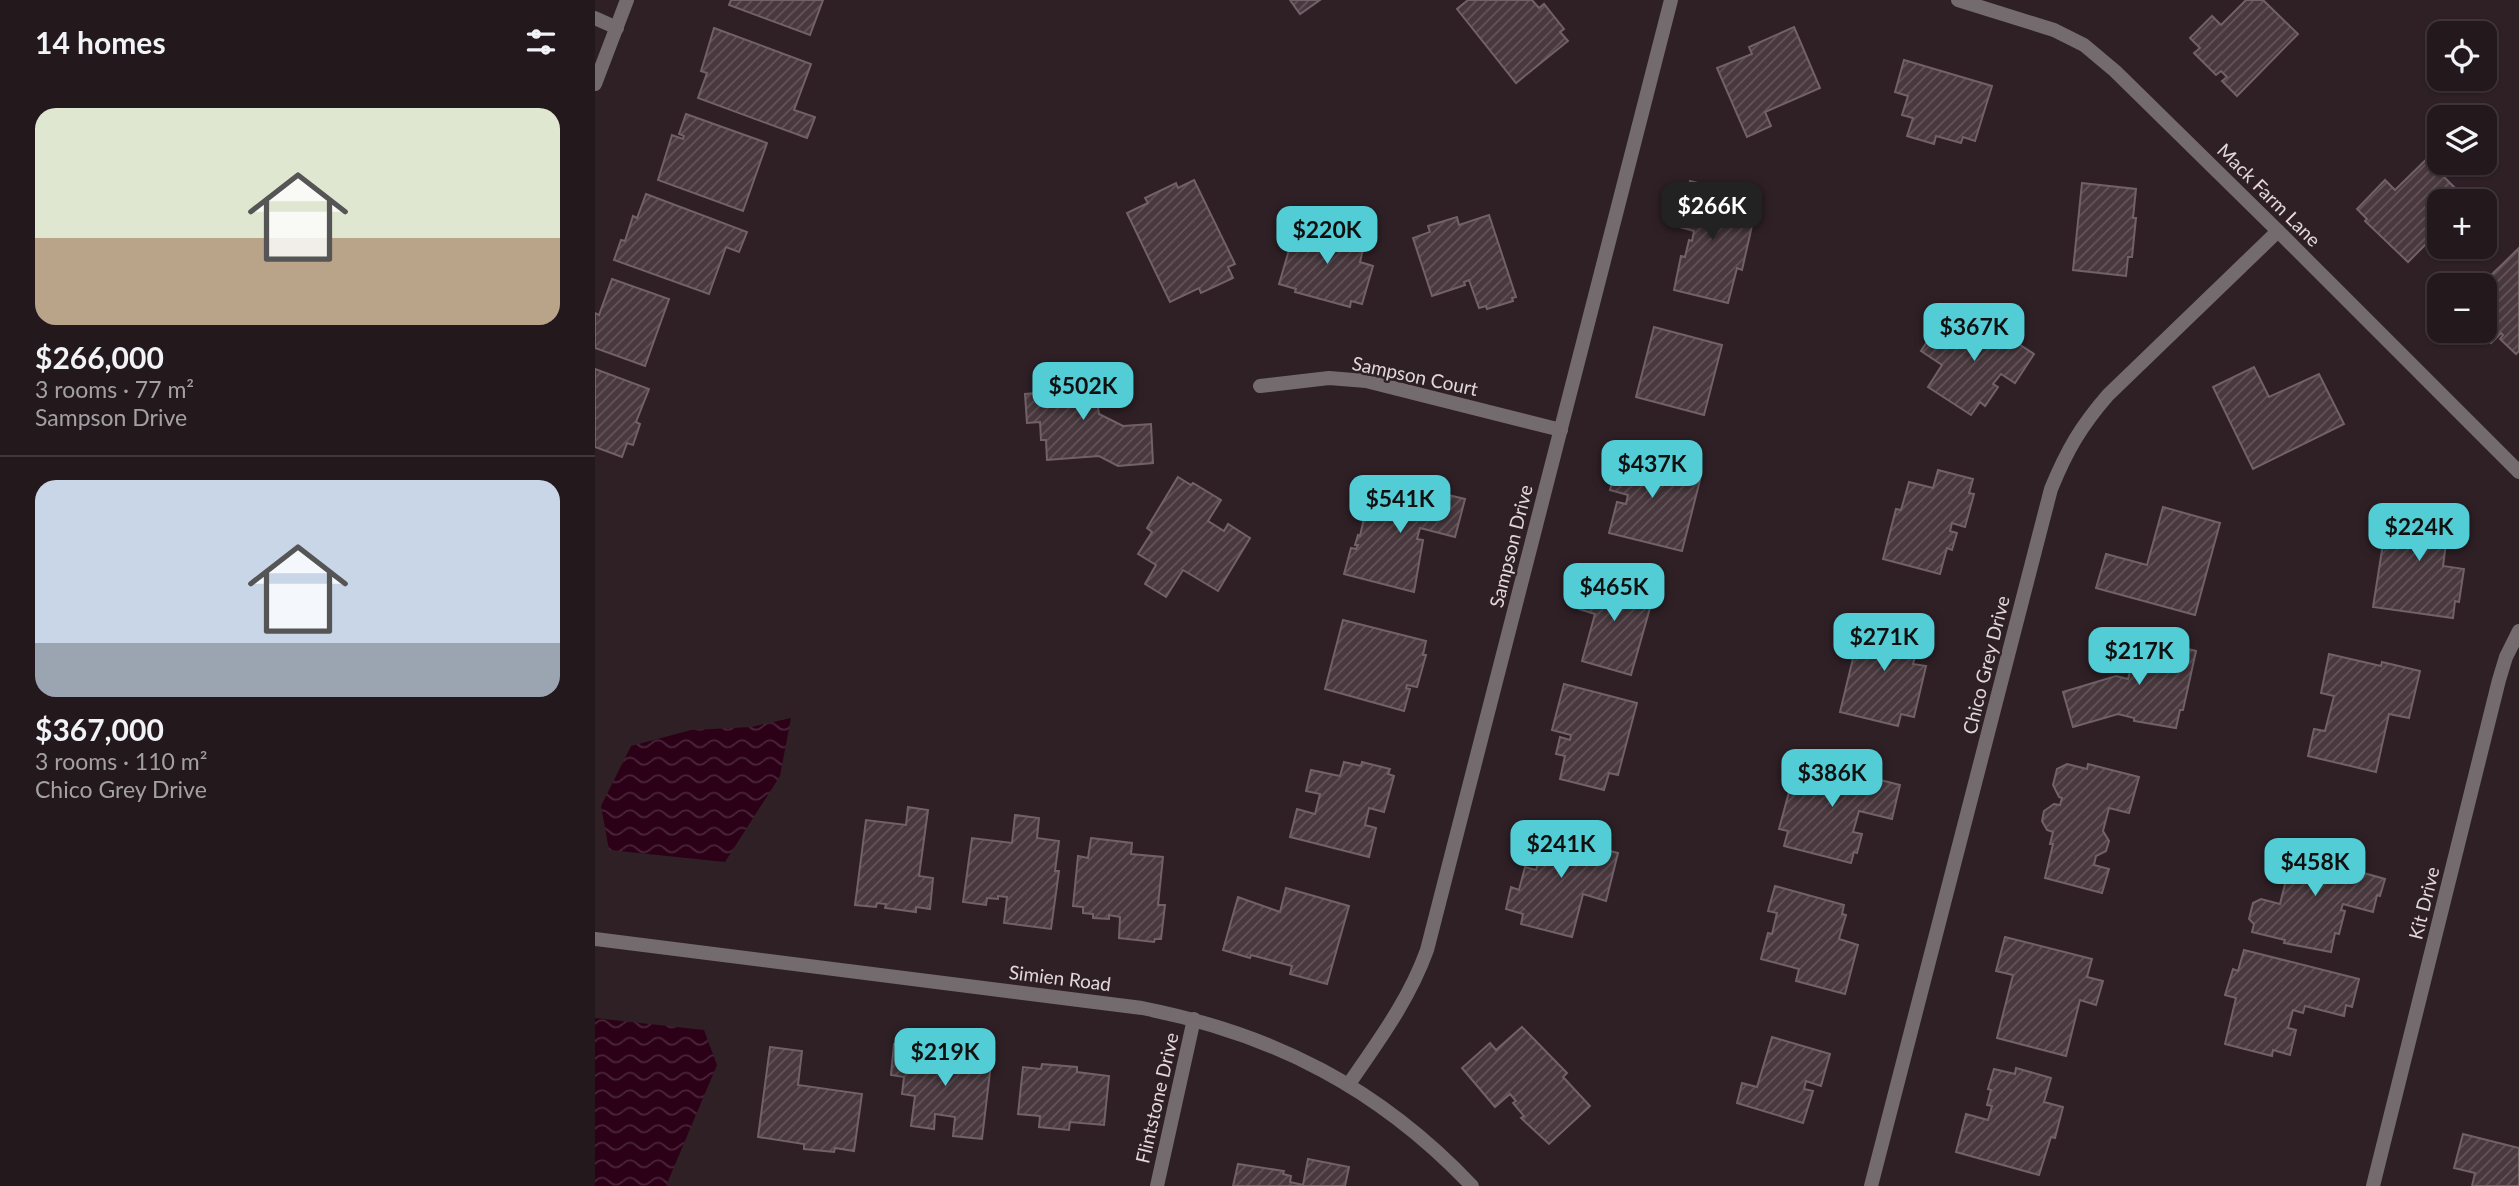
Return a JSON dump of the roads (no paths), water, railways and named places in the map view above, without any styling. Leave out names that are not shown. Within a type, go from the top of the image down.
[{"type":"street","points":[[595,84],[627,0]]},
{"type":"street","name":"Sampson Drive","points":[[1349,1084],[1401,1009],[1427,950],[1671,0]]},
{"type":"street","name":"Mack Farm Lane","points":[[1958,0],[2054,30],[2084,45],[2115,71],[2519,472]]},
{"type":"street","points":[[595,18],[617,28]]},
{"type":"street","name":"Chico Grey Drive","points":[[1871,1186],[2051,489],[2065,455],[2083,424],[2108,395],[2278,231]]},
{"type":"street","name":"Sampson Court","points":[[1260,387],[1329,378],[1366,381],[1560,430]]},
{"type":"street","name":"Kit Drive","points":[[2374,1186],[2499,680],[2506,657],[2519,631]]},
{"type":"street","name":"Simien Road","points":[[595,939],[1142,1008],[1195,1019],[1273,1046],[1349,1084],[1416,1132],[1472,1186]]},
{"type":"street","name":"Flintstone Drive","points":[[1157,1186],[1195,1019]]},
{"type":"water","points":[[791,718],[780,776],[725,862],[609,850],[601,806],[631,746],[691,730],[751,727]]},
{"type":"water","points":[[595,1018],[704,1030],[717,1065],[666,1186],[595,1186]]}]
